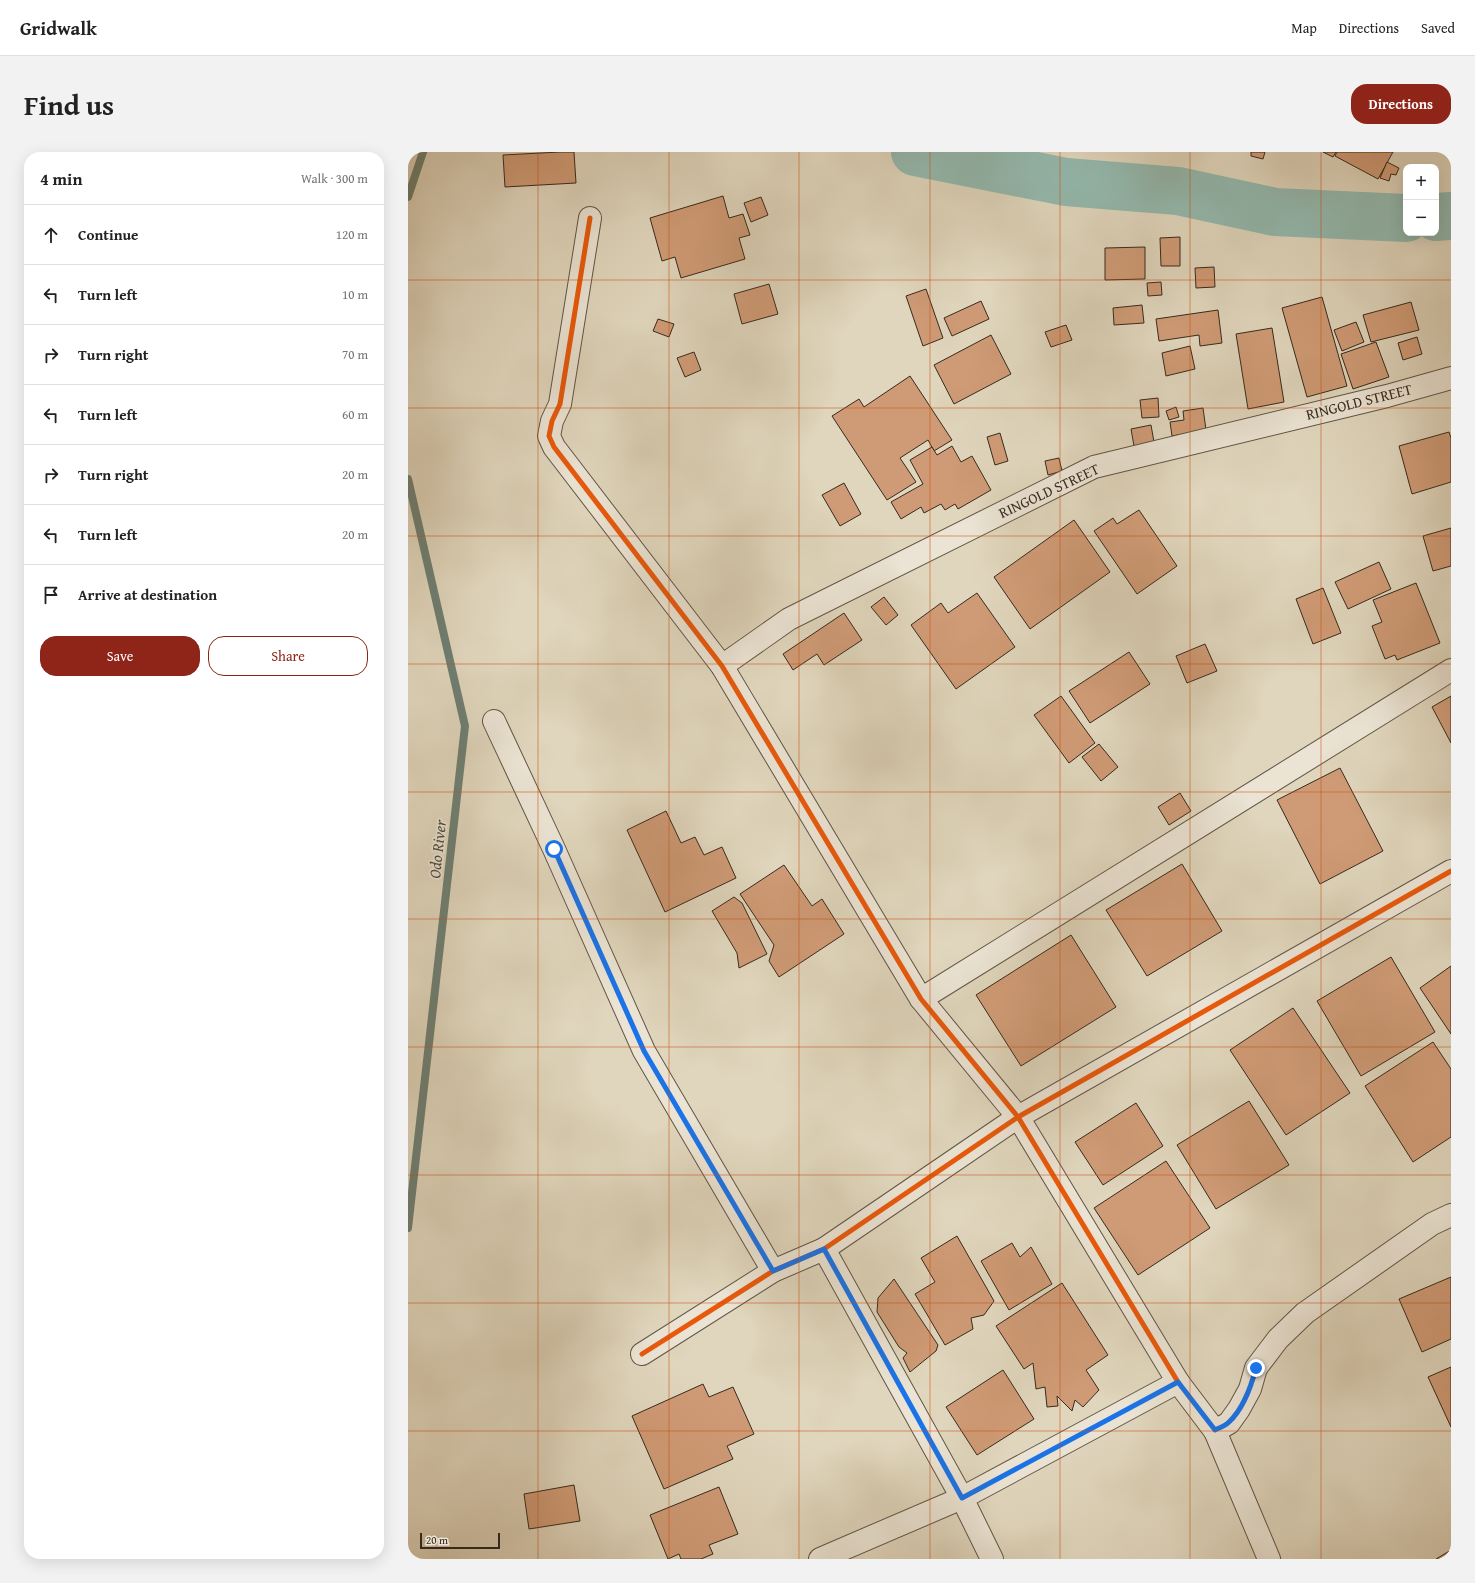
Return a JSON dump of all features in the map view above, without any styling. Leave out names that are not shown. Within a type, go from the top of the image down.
[{"type":"street","points":[[590,218],[560,404],[552,421],[549,436],[554,447],[722,666],[921,999],[1018,1117],[1178,1382],[1215,1430],[1269,1559]]},
{"type":"street","name":"RINGOLD STREET","points":[[722,666],[789,619],[1094,467],[1387,396],[1451,378]]},
{"type":"street","points":[[921,999],[1451,670]]},
{"type":"street","points":[[494,721],[554,849],[644,1051],[773,1271]]},
{"type":"street","points":[[642,1354],[773,1271],[824,1249],[1018,1117],[1451,871]]},
{"type":"street","points":[[1215,1430],[1229,1423],[1250,1389],[1256,1368],[1278,1339],[1305,1314],[1432,1224],[1451,1215]]},
{"type":"street","points":[[824,1249],[962,1498],[992,1559]]},
{"type":"street","points":[[820,1559],[962,1498],[1178,1382]]},
{"type":"building","points":[[574,152],[576,183],[505,187],[503,155]]},
{"type":"building","points":[[1251,152],[1265,152],[1263,159],[1251,156]]},
{"type":"building","points":[[1323,152],[1336,152],[1333,157]]},
{"type":"building","points":[[1337,152],[1393,152],[1378,179],[1335,156]]},
{"type":"building","points":[[1387,162],[1399,168],[1396,175],[1391,174],[1389,181],[1380,178]]},
{"type":"building","points":[[723,196],[729,218],[743,214],[750,235],[739,238],[745,259],[681,278],[675,257],[662,261],[650,218]]},
{"type":"building","points":[[761,197],[768,215],[751,222],[744,203]]},
{"type":"building","points":[[1180,237],[1180,266],[1161,266],[1160,238]]},
{"type":"building","points":[[1145,247],[1145,279],[1105,280],[1105,248]]},
{"type":"building","points":[[1214,267],[1215,287],[1196,288],[1195,268]]},
{"type":"building","points":[[1161,282],[1162,295],[1148,296],[1147,283]]},
{"type":"building","points":[[769,284],[778,314],[742,324],[734,294]]},
{"type":"building","points":[[926,289],[943,338],[923,346],[906,296]]},
{"type":"building","points":[[1322,297],[1347,386],[1307,397],[1282,308]]},
{"type":"building","points":[[981,301],[989,319],[952,336],[944,318]]},
{"type":"building","points":[[1411,302],[1419,330],[1371,342],[1363,315]]},
{"type":"building","points":[[1142,305],[1144,323],[1114,325],[1113,308]]},
{"type":"building","points":[[1218,310],[1222,343],[1200,346],[1199,335],[1159,341],[1156,319]]},
{"type":"building","points":[[658,319],[674,324],[669,337],[653,331]]},
{"type":"building","points":[[1356,322],[1364,342],[1342,351],[1334,330]]},
{"type":"building","points":[[1066,325],[1072,340],[1051,347],[1045,332]]},
{"type":"building","points":[[1272,328],[1284,402],[1248,409],[1236,334]]},
{"type":"building","points":[[991,335],[1011,374],[954,404],[934,365]]},
{"type":"building","points":[[1417,337],[1422,354],[1403,360],[1398,343]]},
{"type":"building","points":[[1376,342],[1389,377],[1353,389],[1341,354]]},
{"type":"building","points":[[1190,346],[1195,369],[1166,376],[1162,353]]},
{"type":"building","points":[[694,352],[701,370],[685,377],[677,358]]},
{"type":"building","points":[[910,376],[952,440],[934,451],[928,440],[900,458],[916,482],[887,500],[832,416],[859,399],[864,407]]},
{"type":"building","points":[[1158,398],[1159,417],[1142,418],[1140,400]]},
{"type":"building","points":[[1176,407],[1179,417],[1169,420],[1166,411]]},
{"type":"building","points":[[1203,408],[1206,430],[1172,436],[1170,422],[1184,420],[1183,411]]},
{"type":"building","points":[[1151,425],[1154,442],[1134,446],[1131,429]]},
{"type":"building","points":[[1449,432],[1451,438],[1451,482],[1412,494],[1399,446]]},
{"type":"building","points":[[1000,433],[1008,461],[995,465],[987,437]]},
{"type":"building","points":[[952,446],[961,462],[972,456],[991,490],[958,509],[955,504],[945,510],[941,504],[924,513],[921,507],[901,519],[891,502],[923,484],[910,460],[932,447],[937,455]]},
{"type":"building","points":[[1059,458],[1062,471],[1048,475],[1045,461]]},
{"type":"building","points":[[844,483],[861,514],[840,526],[822,495]]},
{"type":"building","points":[[1139,510],[1177,566],[1137,594],[1094,531],[1113,518],[1117,524]]},
{"type":"building","points":[[1074,520],[1110,572],[1030,629],[994,577]]},
{"type":"building","points":[[1451,528],[1451,566],[1433,571],[1423,536]]},
{"type":"building","points":[[1379,562],[1391,589],[1348,609],[1335,582]]},
{"type":"building","points":[[1416,583],[1440,643],[1397,660],[1395,655],[1385,659],[1372,626],[1382,622],[1373,600]]},
{"type":"building","points":[[1323,588],[1341,633],[1313,644],[1296,599]]},
{"type":"building","points":[[977,593],[1015,647],[956,689],[911,625],[941,603],[948,613]]},
{"type":"building","points":[[884,597],[898,615],[886,625],[871,607]]},
{"type":"building","points":[[844,613],[862,640],[824,665],[817,654],[793,670],[783,654]]},
{"type":"building","points":[[1205,644],[1217,671],[1187,683],[1176,656]]},
{"type":"building","points":[[1129,652],[1150,684],[1090,723],[1069,691]]},
{"type":"building","points":[[1061,696],[1095,743],[1069,763],[1034,715]]},
{"type":"building","points":[[1451,696],[1451,743],[1432,707]]},
{"type":"building","points":[[1099,744],[1118,767],[1101,781],[1082,757]]},
{"type":"building","points":[[1340,768],[1383,851],[1320,884],[1277,800]]},
{"type":"building","points":[[1180,793],[1191,811],[1169,825],[1158,807]]},
{"type":"building","points":[[666,811],[681,843],[695,837],[704,855],[722,847],[736,878],[665,912],[627,830]]},
{"type":"building","points":[[1182,864],[1222,931],[1147,976],[1106,910]]},
{"type":"building","points":[[784,865],[812,906],[822,899],[844,934],[779,977],[769,961],[774,945],[740,894]]},
{"type":"building","points":[[734,897],[742,903],[767,954],[739,968],[737,953],[712,911]]},
{"type":"building","points":[[1071,935],[1116,1007],[1021,1066],[976,995]]},
{"type":"building","points":[[1391,957],[1435,1032],[1361,1076],[1317,1001]]},
{"type":"building","points":[[1451,966],[1451,1034],[1420,988]]},
{"type":"building","points":[[1293,1008],[1350,1093],[1286,1135],[1230,1050]]},
{"type":"building","points":[[1433,1042],[1451,1069],[1451,1137],[1413,1162],[1365,1086]]},
{"type":"building","points":[[1249,1101],[1289,1165],[1216,1209],[1177,1145]]},
{"type":"building","points":[[1136,1103],[1163,1146],[1103,1185],[1075,1142]]},
{"type":"building","points":[[1166,1161],[1210,1228],[1138,1275],[1094,1208]]},
{"type":"building","points":[[957,1236],[994,1301],[984,1315],[971,1318],[973,1329],[945,1345],[915,1294],[935,1282],[921,1258]]},
{"type":"building","points":[[1012,1243],[1020,1257],[1031,1247],[1052,1284],[1009,1310],[981,1261]]},
{"type":"building","points":[[1451,1277],[1451,1339],[1422,1352],[1399,1299]]},
{"type":"building","points":[[894,1279],[938,1345],[936,1351],[910,1372],[903,1358],[907,1353],[899,1347],[877,1312],[878,1298]]},
{"type":"building","points":[[1062,1283],[1108,1355],[1086,1370],[1099,1390],[1083,1407],[1075,1400],[1072,1411],[1057,1396],[1058,1406],[1047,1407],[1045,1387],[1036,1389],[1033,1363],[1024,1369],[996,1326]]},
{"type":"building","points":[[1451,1367],[1451,1427],[1428,1377]]},
{"type":"building","points":[[1003,1370],[1034,1419],[977,1455],[946,1407]]},
{"type":"building","points":[[703,1384],[709,1397],[733,1387],[754,1434],[727,1446],[733,1459],[664,1489],[632,1416]]},
{"type":"building","points":[[574,1485],[580,1521],[529,1529],[524,1494]]},
{"type":"building","points":[[719,1487],[738,1534],[709,1545],[713,1554],[701,1559],[681,1559],[679,1554],[668,1559],[650,1515]]},
{"type":"building","points":[[1451,1550],[1451,1559],[1436,1559]]},
{"type":"waterway","name":"Odo River","points":[[408,197],[423,152]]},
{"type":"waterway","points":[[915,152],[1066,182],[1178,191],[1275,212],[1403,218]]},
{"type":"waterway","points":[[1439,217],[1451,216]]},
{"type":"waterway","name":"Odo River","points":[[408,479],[465,726],[408,1228]]},
{"type":"cycle path","points":[[590,218],[560,404],[552,421],[549,436],[554,447],[722,666],[921,999],[1018,1117],[1178,1382]]},
{"type":"cycle path","points":[[642,1354],[773,1271],[824,1249],[1018,1117],[1451,871]]},
{"type":"route","points":[[554,849],[644,1051],[773,1271],[824,1249],[962,1498],[1178,1382],[1215,1430],[1229,1423],[1239,1409],[1250,1389],[1256,1368]]}]
